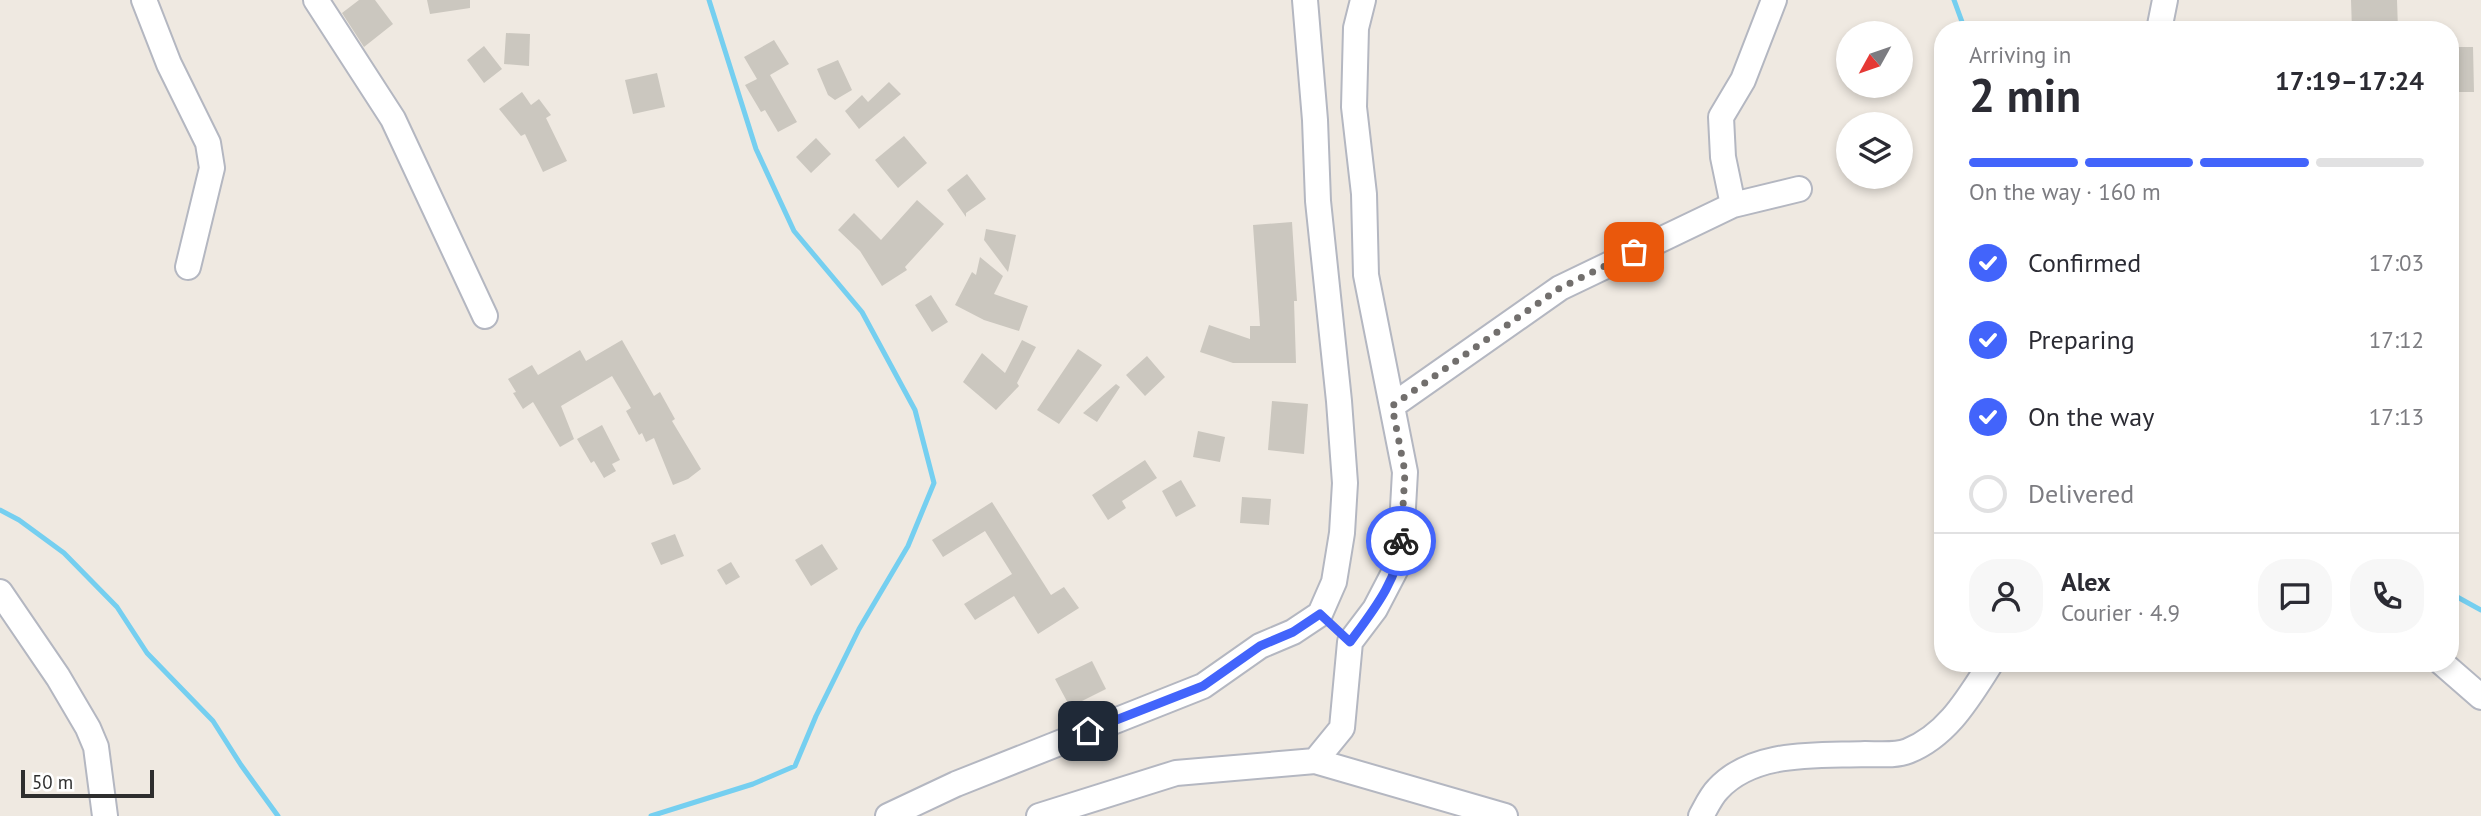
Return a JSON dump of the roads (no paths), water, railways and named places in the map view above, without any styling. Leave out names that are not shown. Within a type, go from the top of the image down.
[{"type":"street","points":[[144,0],[169,64],[208,143],[212,168],[188,267]]},
{"type":"street","points":[[316,0],[393,119],[485,316]]},
{"type":"street","points":[[888,816],[956,784],[1203,686],[1260,646],[1293,632],[1320,614],[1334,582],[1342,533],[1345,483],[1318,201],[1315,120],[1305,0]]},
{"type":"street","points":[[1315,761],[1342,728],[1350,642],[1374,609],[1400,561],[1405,472],[1366,275],[1364,194],[1354,107],[1356,28],[1363,0]]},
{"type":"street","points":[[1733,205],[1723,157],[1721,117],[1743,80],[1774,0]]},
{"type":"street","points":[[2161,21],[2165,0]]},
{"type":"street","points":[[1392,406],[1560,288],[1733,205],[1799,190]]},
{"type":"street","points":[[0,592],[89,728],[96,747],[105,816]]},
{"type":"street","points":[[1320,614],[1350,642]]},
{"type":"street","points":[[1701,816],[1717,790],[1737,773],[1759,763],[1801,756],[1905,753],[1935,737],[1962,708],[1986,672]]},
{"type":"street","points":[[2452,672],[2481,697]]},
{"type":"street","points":[[1039,816],[1176,773],[1315,761],[1505,816]]},
{"type":"waterway","points":[[651,816],[753,784],[795,766],[816,716],[859,629],[908,546],[934,483],[915,410],[862,312],[794,231],[756,149],[709,0]]},
{"type":"waterway","points":[[1954,0],[1962,21]]},
{"type":"waterway","points":[[0,510],[19,520],[64,553],[117,607],[147,653],[213,721],[278,816]]},
{"type":"waterway","points":[[2459,598],[2481,610]]}]
